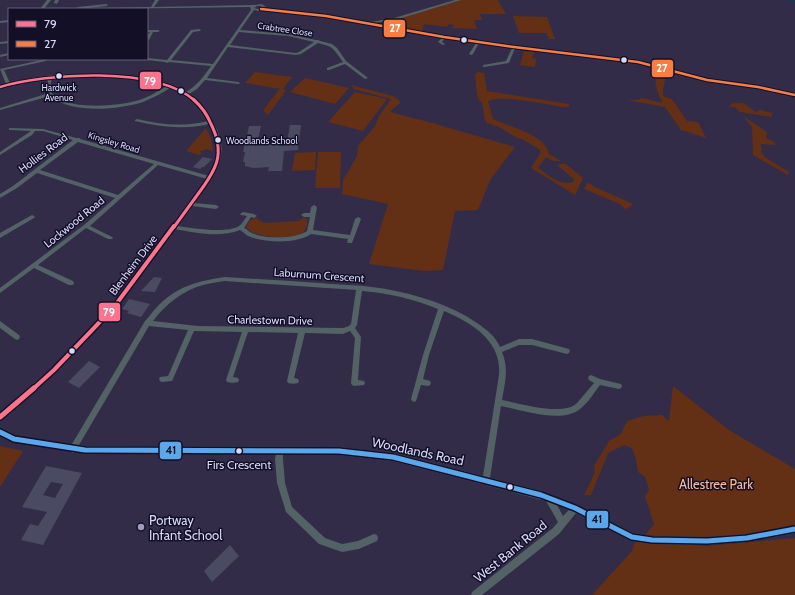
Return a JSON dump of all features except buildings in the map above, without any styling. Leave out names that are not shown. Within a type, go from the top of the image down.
[{"type":"street","points":[[43,8],[49,0]]},
{"type":"street","points":[[88,7],[89,0]]},
{"type":"street","points":[[152,8],[157,0]]},
{"type":"street","points":[[381,24],[459,0]]},
{"type":"street","points":[[78,8],[119,4]]},
{"type":"street","points":[[181,4],[200,4]]},
{"type":"street","points":[[124,8],[254,8],[262,6],[269,10],[381,24],[444,37],[638,62],[707,80],[758,87],[795,95]]},
{"type":"street","points":[[186,94],[196,88],[204,79],[254,8],[262,6]]},
{"type":"street","points":[[167,62],[190,30],[199,30]]},
{"type":"street","points":[[148,31],[158,31]]},
{"type":"street","points":[[148,38],[152,31]]},
{"type":"street","name":"Crabtree Close","points":[[238,31],[288,36],[318,41],[335,48],[345,62],[366,78]]},
{"type":"street","points":[[443,44],[440,42],[444,37]]},
{"type":"street","points":[[228,46],[296,54],[318,41]]},
{"type":"street","points":[[471,54],[478,42]]},
{"type":"street","points":[[484,66],[508,62],[514,47]]},
{"type":"street","points":[[148,59],[214,65]]},
{"type":"street","points":[[8,84],[1,69],[45,60]]},
{"type":"street","points":[[328,69],[334,68],[345,62]]},
{"type":"street","name":"Blenheim Drive","points":[[0,87],[8,84],[50,76],[82,74],[146,80],[170,86],[186,94],[201,106],[219,139],[220,148],[217,163],[210,178],[125,294],[96,328],[47,377],[0,417]]},
{"type":"street","points":[[50,76],[49,89],[51,94],[59,100],[93,108],[110,108],[143,100],[170,86]]},
{"type":"street","points":[[204,79],[235,83]]},
{"type":"street","points":[[1,109],[51,94]]},
{"type":"street","points":[[137,120],[177,127],[192,126],[210,122]]},
{"type":"street","name":"Kingsley Road","points":[[11,129],[42,130],[210,178]]},
{"type":"street","points":[[0,154],[34,130]]},
{"type":"street","name":"Hollies Road","points":[[0,196],[15,188],[78,140]]},
{"type":"street","name":"Lockwood Road","points":[[0,291],[86,226],[120,198],[157,164]]},
{"type":"street","points":[[37,171],[120,198]]},
{"type":"street","points":[[192,204],[216,207]]},
{"type":"street","points":[[310,232],[314,207]]},
{"type":"street","points":[[241,228],[249,215]]},
{"type":"street","points":[[304,215],[312,215]]},
{"type":"street","points":[[0,236],[32,217]]},
{"type":"street","points":[[174,227],[205,232],[241,228],[251,235],[270,238],[299,238],[310,232],[351,240],[358,219]]},
{"type":"street","points":[[86,226],[110,238]]},
{"type":"street","points":[[35,266],[71,283]]},
{"type":"street","name":"Laburnum Crescent","points":[[73,448],[146,323],[162,305],[177,294],[195,285],[217,280],[245,280],[390,291],[442,307],[468,320],[484,332],[500,350]]},
{"type":"street","points":[[359,288],[354,325],[351,328],[358,337],[354,383],[362,383]]},
{"type":"street","points":[[414,398],[442,307]]},
{"type":"street","name":"Charlestown Drive","points":[[146,323],[192,329],[338,331],[351,328]]},
{"type":"street","points":[[0,324],[17,337]]},
{"type":"street","points":[[162,379],[170,379],[192,329]]},
{"type":"street","points":[[236,380],[229,380],[246,330]]},
{"type":"street","points":[[296,381],[290,381],[302,331]]},
{"type":"street","points":[[486,480],[503,364],[500,350],[519,342],[532,342],[566,351]]},
{"type":"street","points":[[591,378],[599,382],[619,386]]},
{"type":"street","points":[[419,381],[428,383]]},
{"type":"street","points":[[498,402],[544,411],[562,412],[576,408],[599,382]]},
{"type":"street","name":"Woodlands Road","points":[[0,432],[14,439],[73,448],[339,451],[393,457],[486,480],[549,499],[575,508],[632,537],[652,540],[707,541],[746,538],[795,529]]},
{"type":"street","points":[[280,450],[279,459],[281,483],[289,509],[322,542],[342,548],[359,545],[374,538]]},
{"type":"street","points":[[549,499],[563,522]]},
{"type":"street","name":"West Bank Road","points":[[475,595],[552,534],[575,508]]},
{"type":"green space","points":[[461,0],[498,0],[506,14],[480,14],[482,20],[474,20],[477,29],[452,28],[454,25],[449,24],[447,27],[424,24],[422,33],[385,24],[392,20]]},
{"type":"green space","points":[[513,16],[547,17],[555,39],[549,39],[546,33],[519,33]]},
{"type":"green space","points":[[524,51],[534,52],[532,58],[536,59],[535,67],[520,65]]},
{"type":"green space","points":[[659,69],[667,71],[663,96],[672,99],[687,121],[698,122],[706,138],[681,130],[665,107],[627,100],[638,100],[642,98],[663,103],[656,86],[656,78]]},
{"type":"green space","points":[[255,72],[292,77],[283,89],[286,90],[268,115],[263,110],[281,89],[245,83]]},
{"type":"green space","points":[[478,72],[484,73],[487,91],[569,104],[569,107],[564,107],[513,99],[494,99],[488,101],[493,119],[534,136],[546,147],[549,154],[561,161],[553,161],[546,157],[538,168],[564,183],[573,182],[574,179],[558,166],[560,164],[566,164],[583,178],[575,195],[531,168],[540,154],[540,150],[499,127],[487,123],[485,120],[482,103],[477,95],[475,74]]},
{"type":"green space","points":[[305,78],[349,88],[335,104],[290,92]]},
{"type":"green space","points":[[351,85],[393,96],[401,102],[390,112],[515,147],[490,180],[478,210],[455,211],[443,270],[425,271],[369,264],[388,204],[342,194],[343,180],[357,156],[358,146],[375,126],[379,116],[391,99],[354,89]]},
{"type":"green space","points":[[355,92],[387,99],[363,131],[328,122]]},
{"type":"green space","points":[[743,103],[756,112],[760,110],[772,113],[772,117],[740,112],[735,107],[730,107],[731,104]]},
{"type":"green space","points":[[743,116],[767,132],[766,138],[774,142],[775,145],[760,145],[762,149],[761,152],[766,158],[789,172],[788,175],[753,155],[752,127]]},
{"type":"green space","points":[[206,128],[211,139],[213,151],[206,149],[204,151],[202,150],[200,152],[202,153],[199,155],[186,151]]},
{"type":"green space","points":[[316,152],[315,170],[292,171],[295,153]]},
{"type":"green space","points":[[318,152],[341,152],[340,188],[315,188]]},
{"type":"green space","points":[[588,182],[595,187],[633,204],[625,209],[620,204],[584,189]]},
{"type":"green space","points":[[256,218],[264,223],[299,221],[303,218],[307,219],[307,226],[304,232],[294,236],[268,236],[254,233],[246,227],[250,220]]},
{"type":"green space","name":"Allestree Park","points":[[673,386],[729,430],[795,469],[795,525],[730,537],[682,538],[645,535],[654,524],[645,496],[649,490],[645,477],[638,472],[636,459],[632,448],[624,445],[608,453],[591,495],[584,495],[595,472],[594,466],[609,441],[621,434],[627,421],[644,416],[662,415],[669,421]]},
{"type":"green space","points":[[0,446],[23,451],[0,487]]},
{"type":"green space","points":[[795,538],[795,595],[592,595],[632,551],[634,544],[637,541],[706,546]]},
{"type":"waterway","points":[[788,0],[795,2]]},
{"type":"transit line","name":"27","points":[[261,9],[326,16],[444,37],[514,47],[638,62],[707,80],[758,87],[795,95]]},
{"type":"transit line","name":"79","points":[[0,87],[44,77],[73,75],[127,78],[165,84],[174,87],[191,97],[200,106],[217,136],[219,149],[219,155],[212,175],[114,307],[54,370],[0,417]]},
{"type":"transit line","name":"41","points":[[0,432],[14,439],[85,450],[339,451],[393,457],[541,495],[575,508],[632,537],[652,540],[707,541],[747,538],[795,529]]},
{"type":"place","name":"Hardwick Avenue","points":[[59,76]]},
{"type":"place","name":"Woodlands School","points":[[218,140]]},
{"type":"place","name":"Firs Crescent","points":[[239,451]]},
{"type":"place","name":"Portway Infant School","points":[[141,527]]}]
